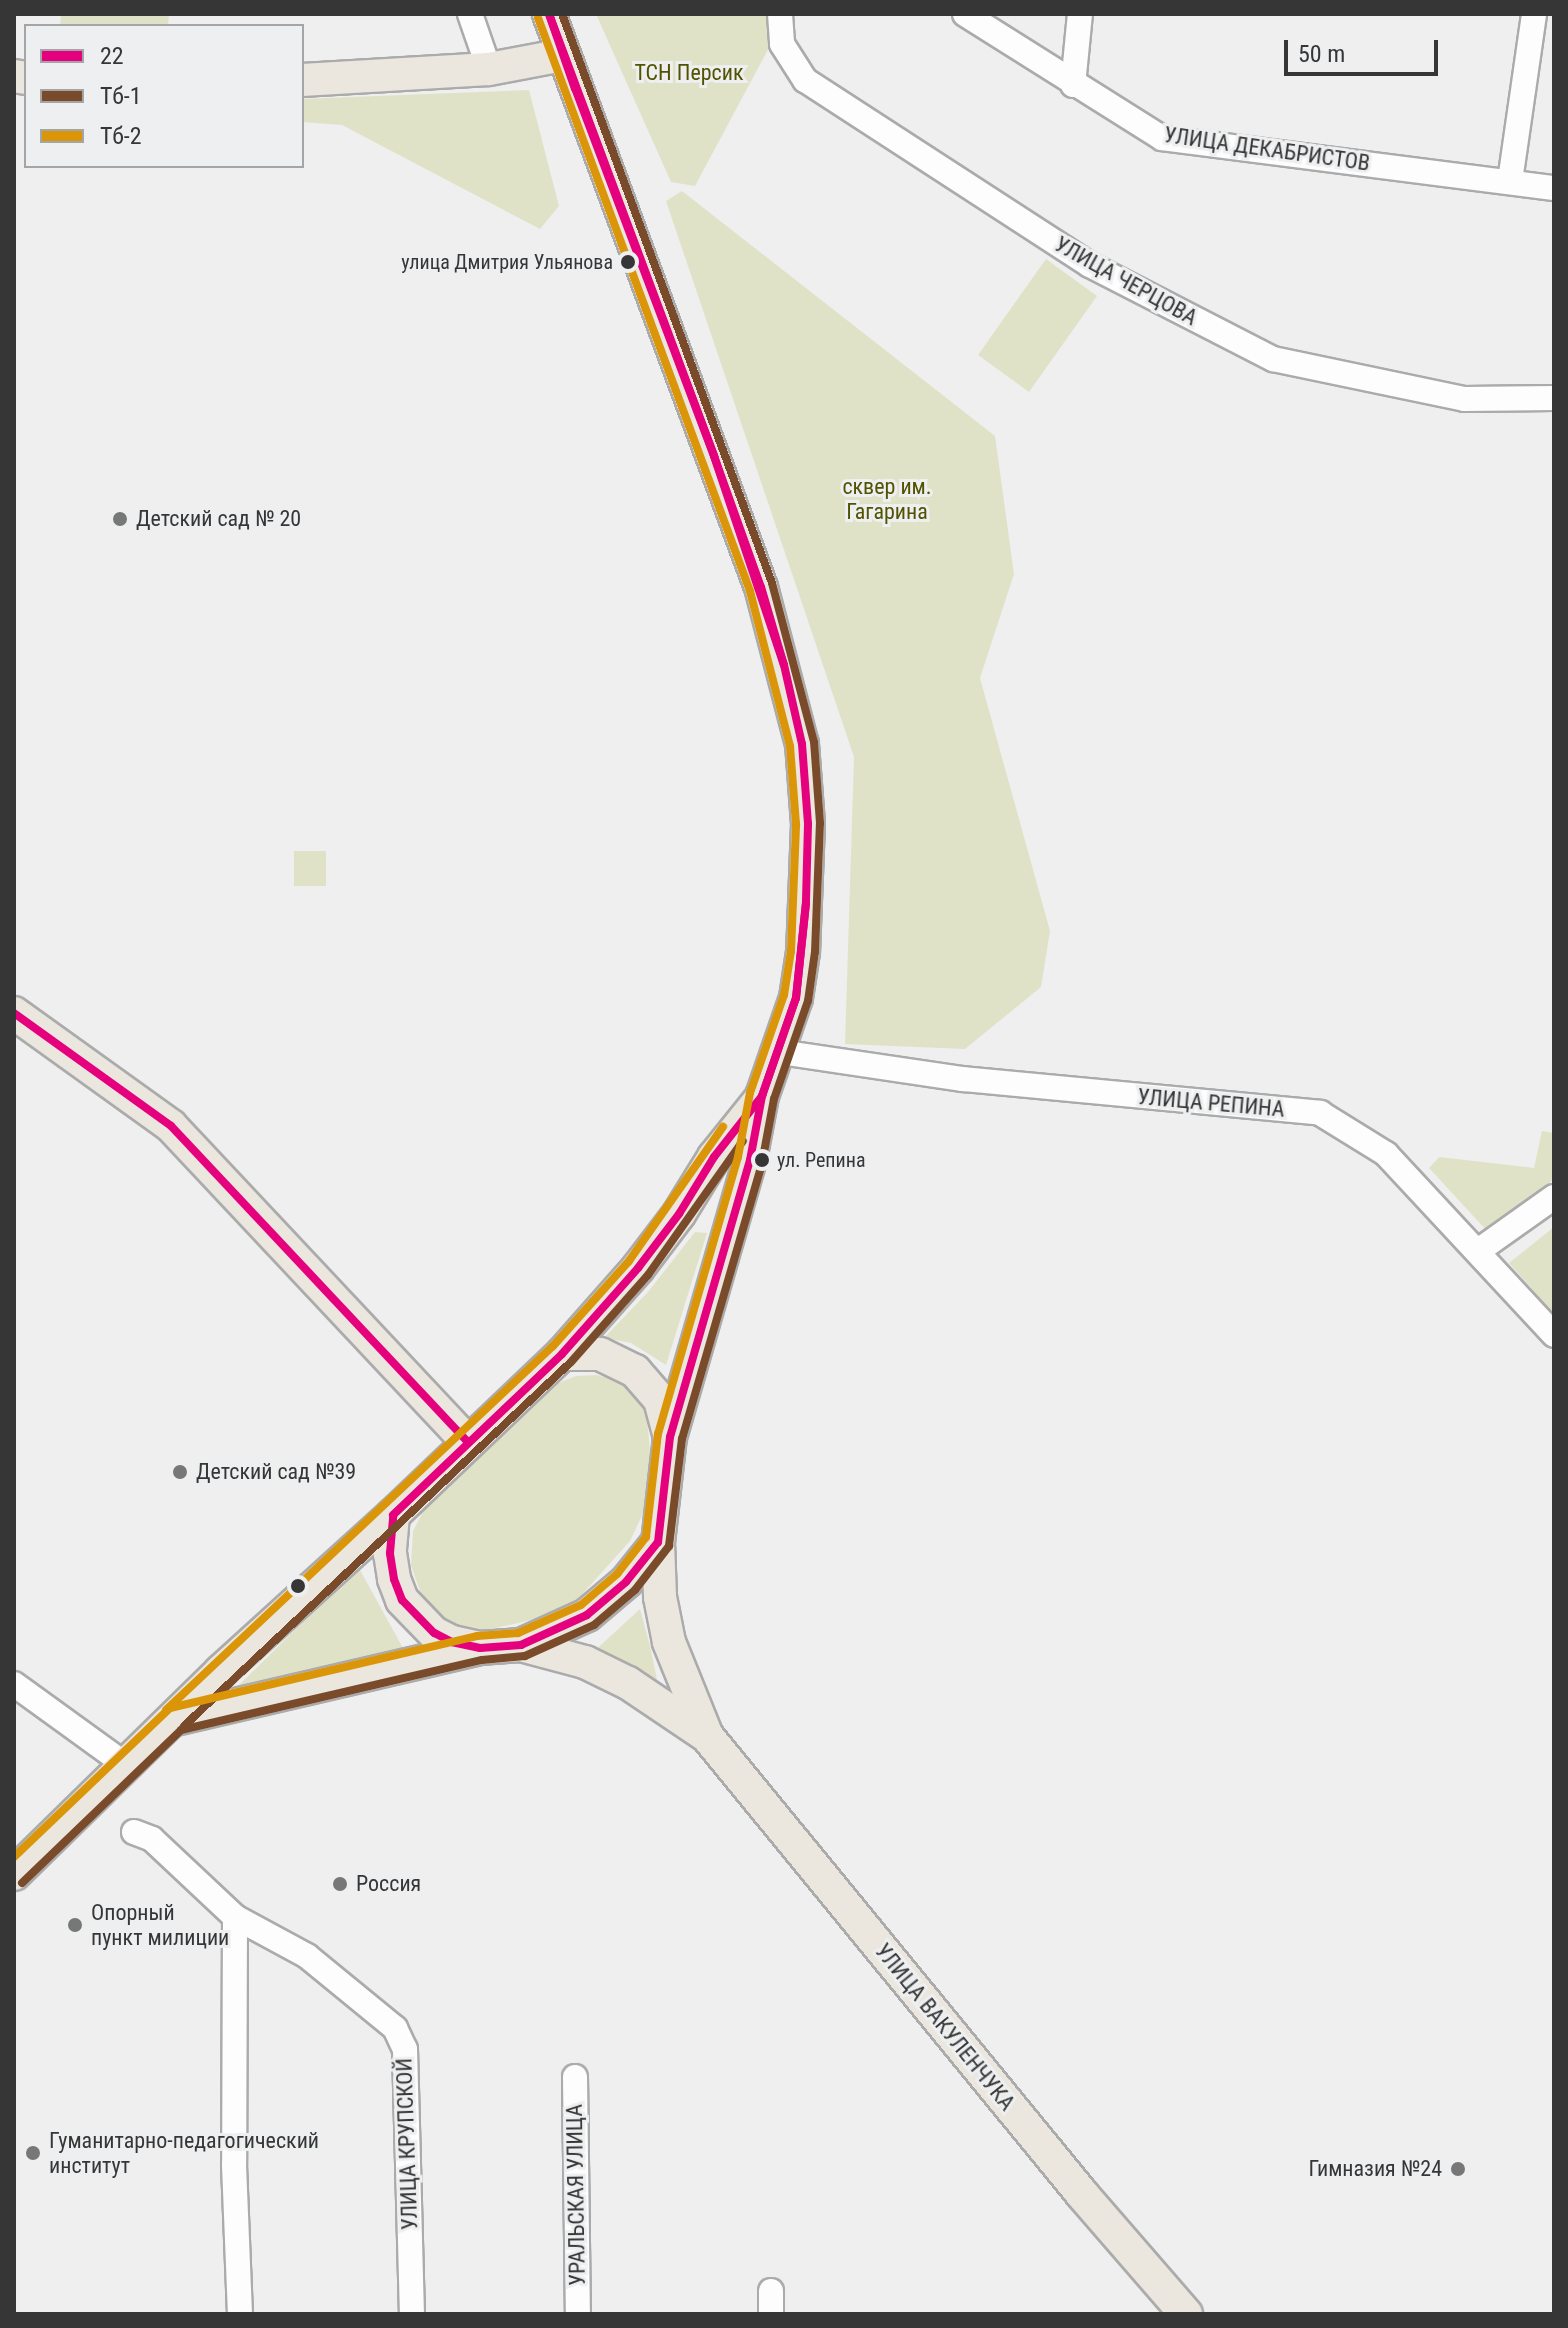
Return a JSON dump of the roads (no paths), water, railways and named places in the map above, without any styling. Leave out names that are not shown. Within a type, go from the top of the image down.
[{"type":"main road","points":[[175,1719],[480,1648],[521,1645],[587,1615],[626,1582],[658,1542],[670,1437],[750,1160],[762,1096],[780,1052],[796,998],[803,952],[808,824],[802,744],[761,587],[549,14]]},
{"type":"main road","points":[[304,80],[489,69],[563,55]]},
{"type":"main road","points":[[14,1013],[171,1126],[467,1441]]},
{"type":"main road","points":[[14,1874],[221,1671],[393,1515],[467,1441],[562,1354],[638,1268],[679,1214],[714,1157],[762,1096]]},
{"type":"main road","points":[[562,1354],[600,1354],[635,1371],[660,1400],[670,1437]]},
{"type":"main road","points":[[393,1515],[390,1553],[394,1579],[402,1600],[434,1633],[452,1642],[480,1648]]},
{"type":"main road","name":"УЛИЦА ВАКУЛЕНЧУКА","points":[[658,1542],[660,1597],[669,1642],[707,1736]]},
{"type":"main road","name":"УЛИЦА ВАКУЛЕНЧУКА","points":[[521,1645],[585,1662],[628,1683],[707,1736],[1082,2194],[1186,2314]]},
{"type":"street","points":[[470,14],[489,69]]},
{"type":"street","name":"УЛИЦА ЧЕРЦОВА","points":[[780,14],[782,44],[805,80],[1090,265],[1273,359],[1464,399],[1554,398]]},
{"type":"street","name":"УЛИЦА ДЕКАБРИСТОВ","points":[[965,14],[1073,85],[1162,138],[1554,188]]},
{"type":"street","points":[[1073,85],[1080,14]]},
{"type":"street","points":[[1510,181],[1534,14]]},
{"type":"street","name":"УЛИЦА РЕПИНА","points":[[780,1052],[963,1079],[1320,1113],[1386,1154],[1554,1335]]},
{"type":"street","points":[[1478,1251],[1554,1197]]},
{"type":"street","points":[[14,1684],[126,1765]]},
{"type":"street","name":"УЛИЦА КРУПСКОЙ","points":[[134,1832],[152,1839],[235,1917],[307,1956],[395,2028],[405,2049],[412,2314]]},
{"type":"street","points":[[235,1917],[234,2165],[240,2314]]},
{"type":"street","name":"УРАЛЬСКАЯ УЛИЦА","points":[[575,2077],[578,2314]]},
{"type":"place","name":"улица Дмитрия Ульянова","points":[[628,262]]},
{"type":"place","name":"Детский сад № 20","points":[[120,519]]},
{"type":"place","name":"ул. Репина","points":[[762,1160]]},
{"type":"place","name":"Детский сад №39","points":[[180,1472]]},
{"type":"place","name":"Россия","points":[[340,1884]]},
{"type":"place","name":"Опорный пункт милиции","points":[[75,1925]]},
{"type":"place","name":"Гуманитарно-педагогический институт","points":[[33,2153]]},
{"type":"place","name":"Гимназия №24","points":[[1458,2169]]},
{"type":"park label","name":"ТСН Персик","points":[[689,73]]},
{"type":"park label","name":"сквер им. Гагарина","points":[[887,498]]}]
